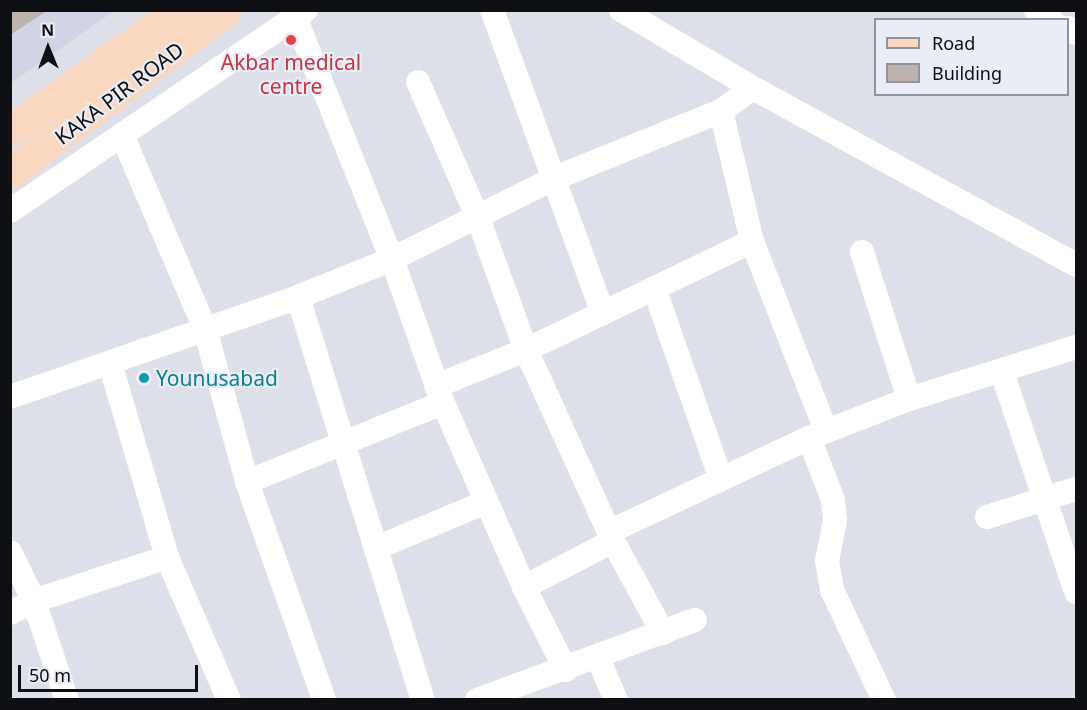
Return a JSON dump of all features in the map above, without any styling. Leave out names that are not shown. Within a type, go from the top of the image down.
[{"type":"main road","name":"KAKA PIR ROAD","points":[[10,131],[180,10]]},
{"type":"main road","name":"KAKA PIR ROAD","points":[[10,173],[227,10]]},
{"type":"main road","points":[[124,50],[142,76]]},
{"type":"street","points":[[492,10],[603,313]]},
{"type":"street","points":[[621,10],[753,88],[1077,265]]},
{"type":"street","points":[[10,211],[301,14],[440,394],[524,587],[566,670]]},
{"type":"street","points":[[418,82],[478,218],[526,350],[611,536],[663,633]]},
{"type":"street","points":[[10,397],[298,297],[392,259],[478,218],[555,177],[721,111],[753,88]]},
{"type":"street","points":[[721,111],[752,241],[818,434],[833,500],[835,520],[827,561],[832,590],[884,699]]},
{"type":"street","points":[[122,135],[205,329],[247,482],[324,699]]},
{"type":"street","points":[[247,482],[343,443],[526,350],[752,241]]},
{"type":"street","points":[[862,252],[909,399]]},
{"type":"street","points":[[654,288],[721,479]]},
{"type":"street","points":[[298,297],[423,699]]},
{"type":"street","points":[[524,587],[611,536],[721,479],[818,434],[909,399],[1077,347]]},
{"type":"street","points":[[110,363],[167,557],[229,699]]},
{"type":"street","points":[[1002,372],[1077,592]]},
{"type":"street","points":[[987,518],[1077,489]]},
{"type":"street","points":[[376,548],[486,502]]},
{"type":"street","points":[[10,552],[34,601],[67,699]]},
{"type":"street","points":[[10,613],[34,601],[167,557]]},
{"type":"street","points":[[477,699],[566,670],[695,620]]},
{"type":"street","points":[[598,658],[616,699]]},
{"type":"shaded area","points":[[11,11],[114,11],[11,83]]},
{"type":"building","points":[[10,10],[48,10],[10,35]]},
{"type":"place","name":"Akbar medical centre","points":[[291,40]]},
{"type":"place","name":"Younusabad","points":[[144,378]]}]
